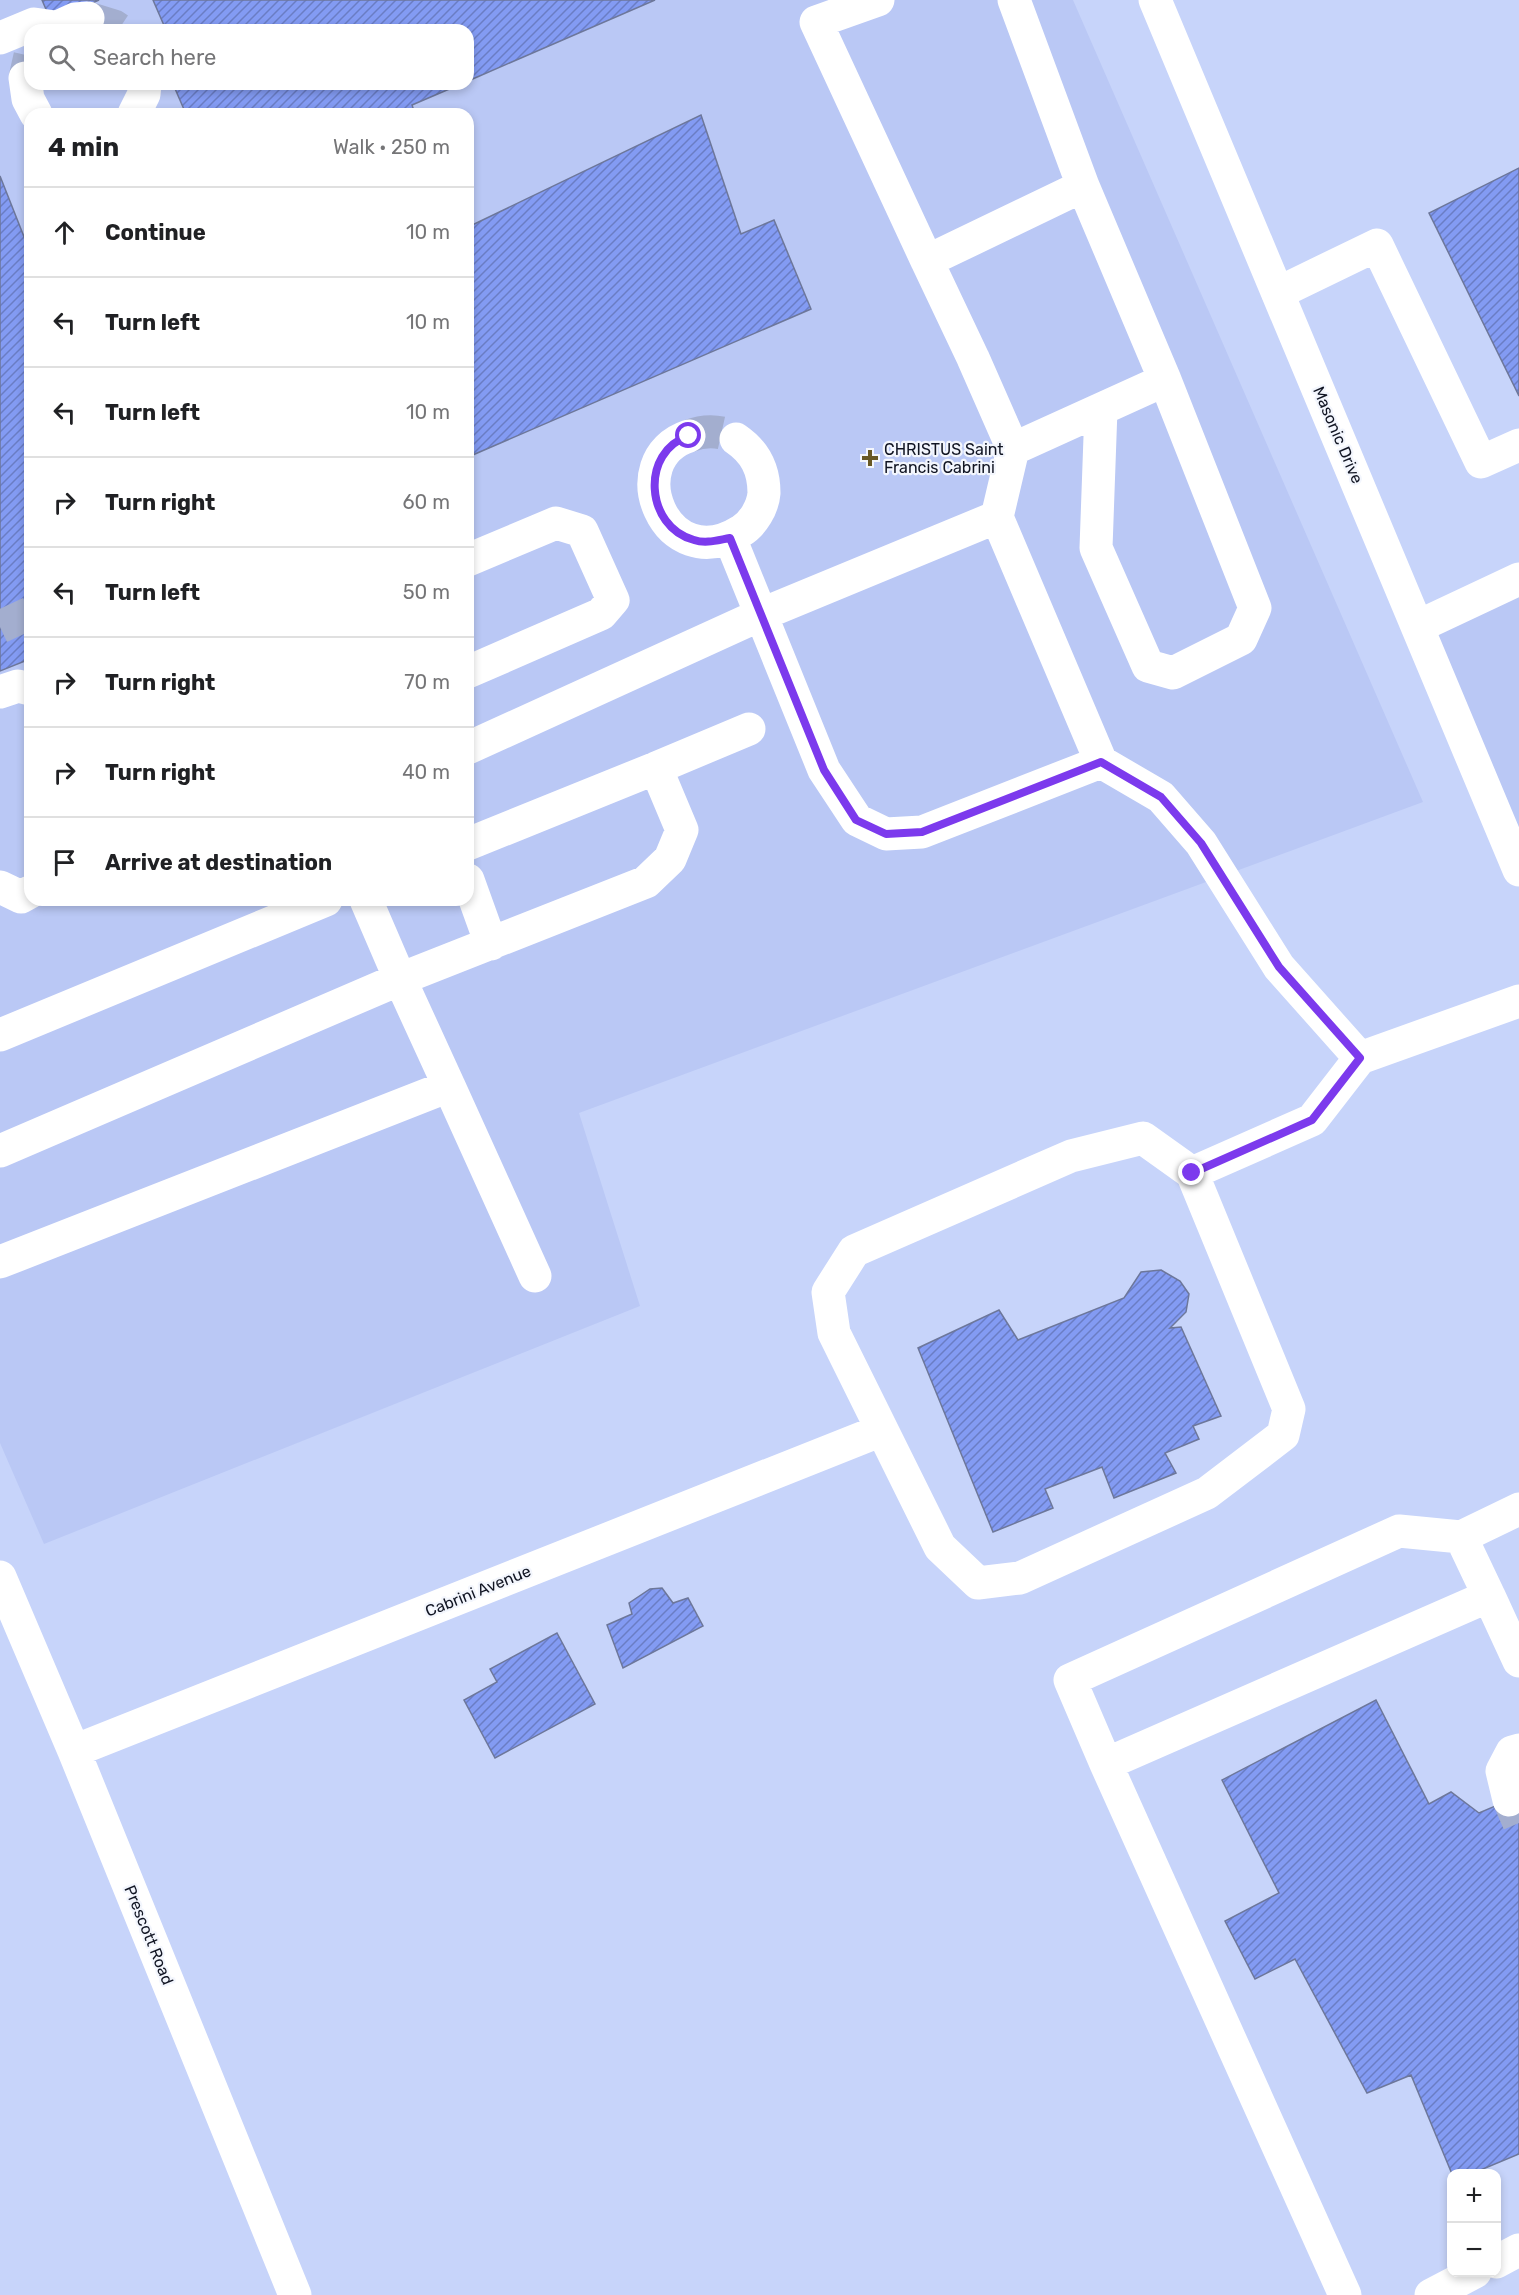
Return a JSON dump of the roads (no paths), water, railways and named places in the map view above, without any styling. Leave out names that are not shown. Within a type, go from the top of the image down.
[{"type":"street","points":[[878,0],[812,11],[1013,449],[997,517],[1101,762],[1161,797],[1201,843],[1279,967],[1360,1058]]},
{"type":"street","points":[[1014,0],[1083,186],[1165,380],[1255,608],[1241,639],[1173,673],[1148,666],[1096,548],[1101,409]]},
{"type":"street","name":"Masonic Drive","points":[[1155,0],[1419,626],[1519,870]]},
{"type":"street","points":[[64,24],[88,18]]},
{"type":"street","points":[[0,38],[24,28]]},
{"type":"street","points":[[27,90],[33,108]]},
{"type":"street","points":[[138,108],[144,90]]},
{"type":"street","points":[[927,261],[1083,186]]},
{"type":"street","points":[[1278,293],[1377,245],[1481,462],[1519,445]]},
{"type":"street","points":[[1013,449],[1165,380]]},
{"type":"street","points":[[689,436],[681,438],[667,450],[657,466],[654,484],[656,502],[663,519],[677,532],[694,540],[712,542],[730,538],[746,528],[758,513],[764,496],[763,478],[758,461],[748,447],[736,439]]},
{"type":"street","points":[[474,745],[760,615],[997,517]]},
{"type":"street","points":[[474,557],[556,523],[582,531],[613,600],[601,614],[474,669]]},
{"type":"street","points":[[730,538],[824,770],[856,820],[886,834],[922,832],[1101,762]]},
{"type":"street","points":[[1419,626],[1519,579]]},
{"type":"street","points":[[0,692],[18,686],[24,688]]},
{"type":"street","points":[[474,842],[749,729]]},
{"type":"street","points":[[0,1151],[400,979],[646,882],[670,859],[682,830],[656,768]]},
{"type":"street","points":[[0,887],[21,897],[24,895]]},
{"type":"street","points":[[474,897],[491,944]]},
{"type":"street","points":[[0,1035],[312,906]]},
{"type":"street","points":[[369,906],[535,1276]]},
{"type":"street","points":[[1192,1173],[1312,1120],[1360,1058],[1519,1001]]},
{"type":"street","points":[[0,1262],[449,1086]]},
{"type":"street","points":[[1143,1138],[1192,1173],[1289,1408],[1283,1435],[1207,1492],[1020,1578],[978,1583],[940,1547],[834,1333],[828,1292],[854,1251],[1071,1156],[1143,1138]]},
{"type":"street","name":"Cabrini Avenue","points":[[74,1752],[882,1430]]},
{"type":"street","points":[[1345,2295],[1070,1680],[1399,1531],[1461,1537],[1519,1509]]},
{"type":"street","points":[[1461,1537],[1519,1661]]},
{"type":"street","name":"Prescott Road","points":[[0,1577],[74,1752],[295,2295]]},
{"type":"street","points":[[1106,1764],[1489,1596]]},
{"type":"street","points":[[1509,1800],[1502,1771],[1512,1752],[1519,1750]]},
{"type":"street","points":[[1501,2260],[1519,2250]]},
{"type":"street","points":[[1431,2295],[1465,2277]]},
{"type":"tunnel","points":[[88,18],[108,24]]},
{"type":"tunnel","points":[[689,436],[713,432],[736,439]]},
{"type":"tunnel","points":[[0,627],[24,616]]},
{"type":"tunnel","points":[[1509,1800],[1519,1823]]},
{"type":"place","name":"CHRISTUS Saint Francis Cabrini","points":[[870,458]]}]
